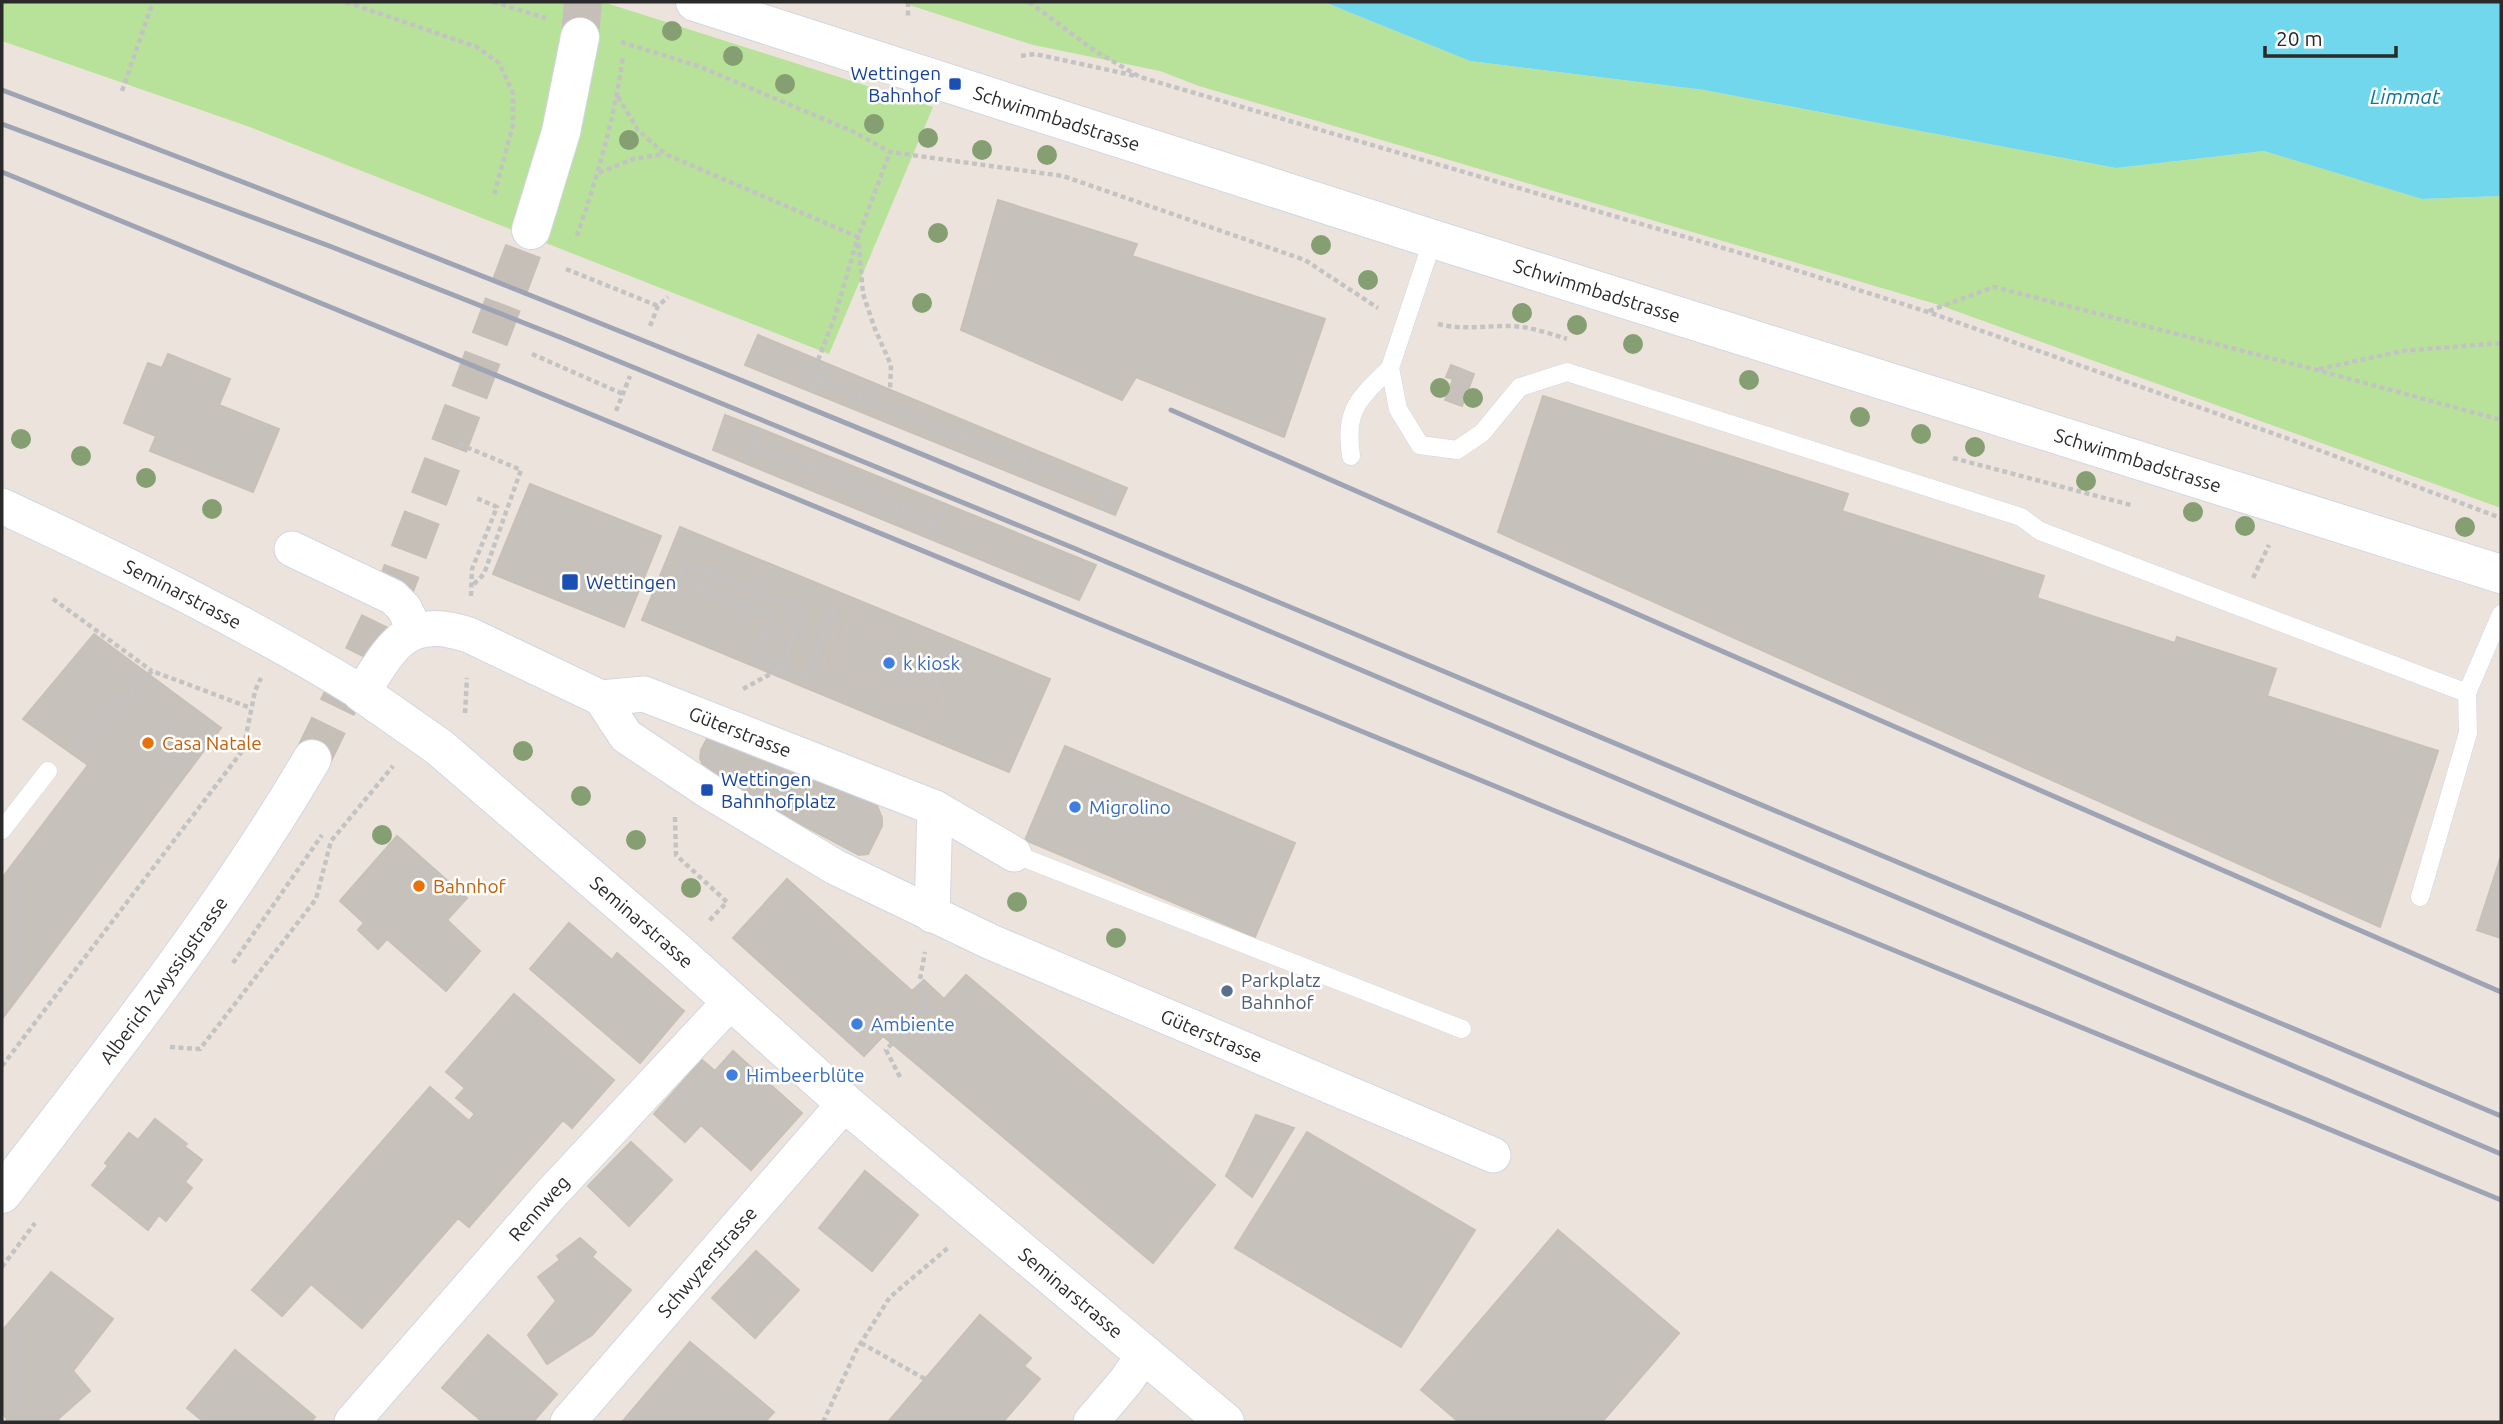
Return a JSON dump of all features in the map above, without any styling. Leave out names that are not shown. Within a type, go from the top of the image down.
[{"type":"main road","name":"Schwimmbadstrasse","points":[[695,2],[1433,239],[2501,574]]},
{"type":"main road","points":[[531,230],[561,132],[580,37]]},
{"type":"main road","name":"Seminarstrasse","points":[[362,693],[439,747],[678,953],[845,1103],[1225,1422]]},
{"type":"main road","name":"Alberich Zwyssigstrasse","points":[[2,1194],[222,902],[270,831],[312,759]]},
{"type":"street","name":"Seminarstrasse","points":[[2,506],[127,564],[264,635],[362,693]]},
{"type":"street","points":[[292,549],[393,597],[404,608],[415,630]]},
{"type":"street","points":[[362,693],[384,658],[402,638],[415,630],[433,627],[469,635],[601,698]]},
{"type":"street","name":"Güterstrasse","points":[[1014,854],[935,808],[644,694],[601,698],[626,736],[707,790],[835,867],[932,915],[1493,1155]]},
{"type":"street","points":[[932,915],[935,808]]},
{"type":"street","name":"Rennweg","points":[[352,1422],[549,1196],[731,1001]]},
{"type":"street","name":"Schwyzerstrasse","points":[[568,1422],[845,1103]]},
{"type":"street","points":[[1091,1422],[1126,1381],[1145,1353]]},
{"type":"lane","points":[[1351,456],[1348,433],[1358,400],[1390,368],[1433,239]]},
{"type":"lane","points":[[1390,368],[1398,409],[1420,445],[1457,450],[1482,433],[1520,387],[1567,372],[2021,517],[2040,531],[2467,692]]},
{"type":"lane","points":[[2420,897],[2468,733],[2467,692],[2501,614]]},
{"type":"lane","points":[[2,830],[48,771]]},
{"type":"lane","points":[[1014,854],[1462,1029]]},
{"type":"path","points":[[122,91],[153,2]]},
{"type":"path","points":[[346,2],[477,47],[499,63],[513,93],[513,125],[493,200]]},
{"type":"path","points":[[908,2],[908,19]]},
{"type":"path","points":[[1029,2],[1095,51],[1140,77]]},
{"type":"path","points":[[1021,56],[1035,54],[1140,77],[1751,256],[1928,312],[2289,439],[2501,518]]},
{"type":"path","points":[[618,97],[638,130],[665,154],[858,237]]},
{"type":"path","points":[[818,360],[834,319],[858,237],[890,152]]},
{"type":"path","points":[[598,173],[632,159],[665,154]]},
{"type":"path","points":[[858,237],[863,295],[874,329],[891,365],[890,390]]},
{"type":"path","points":[[566,269],[658,306]]},
{"type":"path","points":[[1928,312],[1994,287],[2501,420]]},
{"type":"path","points":[[650,326],[658,306],[668,298]]},
{"type":"path","points":[[2317,370],[2402,351],[2501,342]]},
{"type":"path","points":[[532,354],[623,394]]},
{"type":"path","points":[[811,392],[824,362]]},
{"type":"path","points":[[616,411],[631,376]]},
{"type":"path","points":[[819,377],[884,407],[1106,492]]},
{"type":"path","points":[[745,463],[761,429]]},
{"type":"path","points":[[459,444],[521,470],[484,574],[471,586]]},
{"type":"path","points":[[753,445],[852,486],[935,525]]},
{"type":"path","points":[[1101,510],[1111,481]]},
{"type":"path","points":[[472,569],[497,507],[474,497]]},
{"type":"path","points":[[931,540],[935,525],[949,505]]},
{"type":"path","points":[[2241,605],[2270,541]]},
{"type":"path","points":[[781,668],[803,611],[685,563],[679,578],[773,616],[756,658],[781,668],[806,678],[835,606]]},
{"type":"path","points":[[53,599],[152,671],[251,708]]},
{"type":"path","points":[[48,771],[152,671]]},
{"type":"path","points":[[2,1066],[243,750],[255,691]]},
{"type":"path","points":[[170,1047],[200,1049],[316,899],[331,841],[395,763]]},
{"type":"path","points":[[684,863],[727,902],[705,925]]},
{"type":"path","points":[[900,1077],[886,1050],[928,1004],[920,979]]},
{"type":"path","points":[[823,1422],[861,1343],[890,1297],[959,1238]]},
{"type":"path","points":[[861,1343],[925,1379]]},
{"type":"green space","points":[[2,2],[603,2],[933,107],[829,354],[247,126],[2,41]]},
{"type":"green space","points":[[900,2],[1324,2],[1470,61],[1704,90],[2116,168],[2264,151],[2422,199],[2501,196],[2501,508],[1939,305],[1199,86],[1160,71],[1033,45]]},
{"type":"water","name":"Limmat","points":[[1324,2],[2501,2],[2501,196],[2422,199],[2264,151],[2116,168],[1704,90],[1470,61]]},
{"type":"building","points":[[998,200],[1137,244],[1132,256],[1325,319],[1284,437],[1136,377],[1122,400],[961,330]]},
{"type":"building","points":[[758,335],[1127,488],[1115,515],[745,365]]},
{"type":"building","points":[[168,354],[230,379],[219,405],[279,429],[253,492],[150,451],[156,436],[124,423],[148,363],[162,368]]},
{"type":"building","points":[[1451,365],[1474,374],[1462,406],[1445,400],[1453,379],[1446,377]]},
{"type":"building","points":[[1543,396],[1848,494],[1842,511],[2044,576],[2037,598],[2175,643],[2177,637],[2276,669],[2267,696],[2438,751],[2380,927],[1498,532]]},
{"type":"building","points":[[725,415],[1096,565],[1079,600],[713,450]]},
{"type":"building","points":[[530,484],[661,536],[624,627],[493,574]]},
{"type":"building","points":[[680,527],[1050,679],[1009,772],[642,620]]},
{"type":"building","name":"k kiosk","points":[[846,618],[952,662],[934,708],[827,664]]},
{"type":"building","points":[[94,634],[221,728],[2,1019],[2,878],[88,765],[23,719]]},
{"type":"building","points":[[709,735],[876,803],[882,826],[868,854],[859,855],[714,778],[704,768],[700,758]]},
{"type":"building","points":[[1065,746],[1295,843],[1255,937],[1025,840]]},
{"type":"building","points":[[397,836],[467,898],[447,920],[480,951],[446,991],[387,939],[378,949],[358,930],[364,923],[340,901]]},
{"type":"building","points":[[2501,856],[2501,938],[2477,930]]},
{"type":"building","points":[[787,879],[912,991],[924,980],[944,999],[966,975],[1215,1185],[1153,1263],[883,1036],[864,1056],[733,938]]},
{"type":"building","points":[[569,923],[612,960],[617,953],[684,1011],[640,1063],[530,969]]},
{"type":"building","points":[[514,994],[614,1080],[572,1128],[563,1120],[469,1227],[458,1218],[362,1328],[311,1284],[282,1316],[252,1290],[430,1087],[469,1121],[475,1114],[456,1098],[465,1088],[446,1072]]},
{"type":"building","points":[[733,1051],[802,1113],[751,1170],[701,1125],[685,1142],[654,1114],[702,1060],[715,1071]]},
{"type":"building","points":[[1256,1115],[1294,1128],[1252,1197],[1226,1176]]},
{"type":"building","points":[[155,1119],[187,1144],[184,1146],[202,1160],[185,1182],[192,1188],[166,1221],[159,1215],[148,1230],[92,1185],[108,1166],[105,1163],[129,1133],[138,1140]]},
{"type":"building","points":[[1307,1132],[1475,1230],[1401,1347],[1235,1248]]},
{"type":"building","points":[[631,1142],[672,1180],[629,1226],[588,1186]]},
{"type":"building","points":[[865,1171],[918,1215],[872,1271],[819,1228]]},
{"type":"building","points":[[1558,1230],[1679,1333],[1602,1422],[1459,1422],[1421,1390]]},
{"type":"building","points":[[580,1238],[596,1252],[592,1257],[631,1290],[592,1335],[547,1364],[528,1335],[556,1301],[538,1277],[560,1260],[557,1256]]},
{"type":"building","points":[[756,1251],[799,1290],[755,1338],[712,1298]]},
{"type":"building","points":[[51,1272],[113,1319],[73,1371],[90,1391],[58,1419],[60,1422],[9,1422],[2,1413],[2,1331]]},
{"type":"building","points":[[980,1315],[1031,1358],[1024,1366],[1040,1379],[1003,1422],[888,1422]]},
{"type":"building","points":[[488,1335],[557,1394],[533,1422],[483,1422],[442,1388]]},
{"type":"building","points":[[690,1342],[774,1412],[765,1422],[622,1422]]},
{"type":"building","points":[[235,1350],[315,1417],[311,1422],[204,1422],[187,1408]]},
{"type":"tunnel","points":[[580,37],[583,2]]},
{"type":"tunnel","points":[[312,759],[394,591],[531,230]]},
{"type":"railway","points":[[2,90],[382,236],[948,465],[2501,1116]]},
{"type":"railway","points":[[2,124],[332,247],[562,338],[1076,549],[2501,1154]]},
{"type":"railway","points":[[2,172],[2501,1200]]},
{"type":"railway","points":[[1171,410],[2501,992]]},
{"type":"place","name":"Wettingen Bahnhof","points":[[955,84]]},
{"type":"place","name":"Wettingen","points":[[570,582]]},
{"type":"place","name":"k kiosk","points":[[889,663]]},
{"type":"place","name":"Casa Natale","points":[[148,743]]},
{"type":"place","name":"Wettingen Bahnhofplatz","points":[[707,790]]},
{"type":"place","name":"Migrolino","points":[[1075,807]]},
{"type":"place","name":"Bahnhof","points":[[419,886]]},
{"type":"place","name":"Parkplatz Bahnhof","points":[[1227,991]]},
{"type":"place","name":"Ambiente","points":[[857,1024]]},
{"type":"place","name":"Himbeerblüte","points":[[732,1075]]}]
